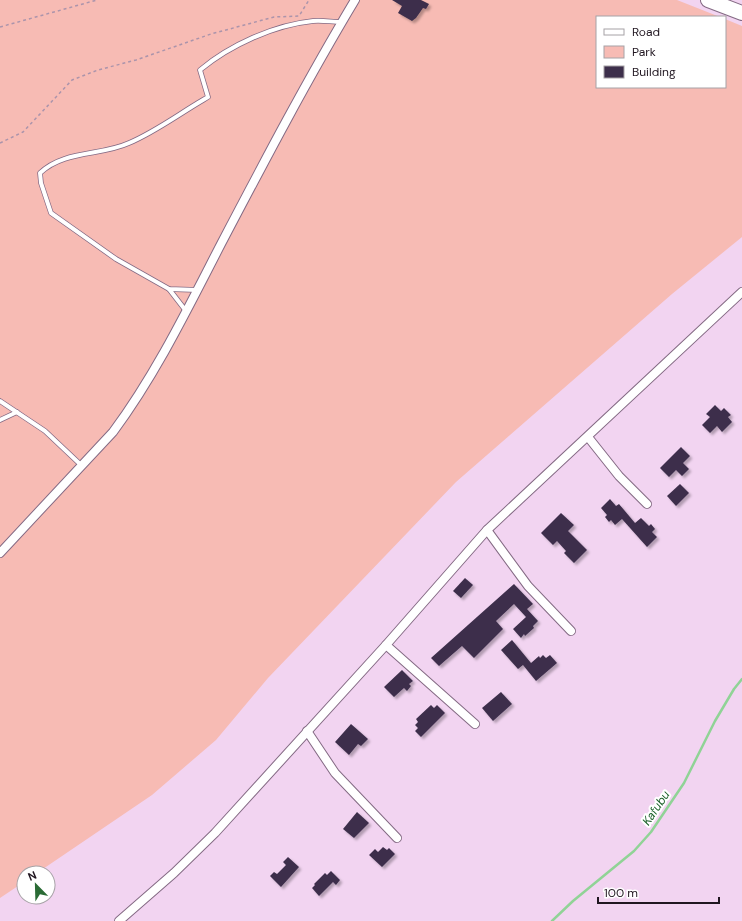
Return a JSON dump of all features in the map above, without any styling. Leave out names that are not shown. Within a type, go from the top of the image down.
[{"type":"highway","points":[[708,0],[742,13]]},
{"type":"street","points":[[0,553],[113,432],[129,410],[168,346],[355,0]]},
{"type":"street","points":[[119,921],[174,873],[215,833],[386,645],[487,530],[527,491],[588,437],[742,292]]},
{"type":"street","points":[[588,437],[620,476],[647,504]]},
{"type":"street","points":[[487,530],[528,586],[571,631]]},
{"type":"street","points":[[386,645],[475,724]]},
{"type":"street","points":[[307,731],[335,773],[397,838]]},
{"type":"lane","points":[[186,311],[169,289],[116,260],[51,213],[41,183],[40,173],[48,166],[76,156],[128,144],[208,97],[200,70],[218,55],[234,46],[284,27],[313,21],[342,22]]},
{"type":"lane","points":[[169,289],[197,290]]},
{"type":"lane","points":[[0,401],[45,431],[82,466]]},
{"type":"lane","points":[[0,420],[17,412]]},
{"type":"path","points":[[0,27],[97,0]]},
{"type":"path","points":[[0,143],[23,132],[72,80],[98,70],[136,60],[211,34],[274,18],[299,16],[309,0]]},
{"type":"green space","points":[[0,0],[677,0],[717,16],[596,16],[596,88],[726,88],[726,19],[742,26],[742,237],[672,294],[456,482],[268,678],[216,740],[152,795],[49,865],[16,865],[16,887],[0,898]]},
{"type":"building","points":[[392,0],[421,0],[429,4],[426,9],[423,8],[412,21],[398,13],[402,6]]},
{"type":"building","points":[[715,405],[721,411],[724,408],[731,415],[728,417],[732,422],[722,432],[717,426],[710,433],[702,425],[710,417],[706,414]]},
{"type":"building","points":[[681,447],[690,456],[683,463],[689,469],[682,476],[676,470],[669,477],[660,468]]},
{"type":"building","points":[[680,484],[689,493],[676,506],[667,496]]},
{"type":"building","points":[[610,499],[616,506],[619,504],[635,523],[641,518],[649,526],[651,524],[655,529],[652,532],[657,537],[647,547],[622,519],[615,525],[611,520],[609,522],[605,517],[607,515],[601,508]]},
{"type":"building","points":[[561,513],[574,525],[568,531],[587,550],[574,563],[564,553],[566,551],[557,541],[553,545],[541,533]]},
{"type":"building","points":[[465,578],[473,585],[461,598],[453,591]]},
{"type":"building","points":[[514,584],[533,604],[527,609],[538,621],[533,626],[534,628],[525,636],[524,634],[521,638],[513,629],[526,617],[514,604],[496,621],[503,629],[474,658],[462,646],[439,666],[431,658]]},
{"type":"building","points":[[512,640],[531,663],[539,656],[540,658],[543,655],[546,658],[550,655],[557,663],[536,681],[523,665],[518,669],[501,650]]},
{"type":"building","points":[[402,670],[413,681],[409,684],[411,686],[407,691],[404,688],[394,697],[384,687]]},
{"type":"building","points":[[501,692],[512,704],[493,721],[482,708]]},
{"type":"building","points":[[431,705],[434,708],[437,705],[445,713],[421,737],[415,731],[418,728],[415,725],[418,722],[416,719]]},
{"type":"building","points":[[351,724],[368,739],[361,746],[358,744],[349,755],[335,742]]},
{"type":"building","points":[[357,812],[369,823],[354,838],[343,829]]},
{"type":"building","points":[[383,847],[387,850],[389,848],[395,854],[382,867],[369,855],[375,849],[378,852]]},
{"type":"building","points":[[288,857],[299,867],[281,887],[270,876],[274,872],[277,874],[286,865],[283,862]]},
{"type":"building","points":[[331,871],[340,880],[336,885],[333,882],[319,896],[312,888],[325,873],[327,875]]},
{"type":"waterway","name":"Kafubu","points":[[552,921],[573,901],[634,851],[651,832],[684,783],[715,721],[734,689],[742,679]]}]
